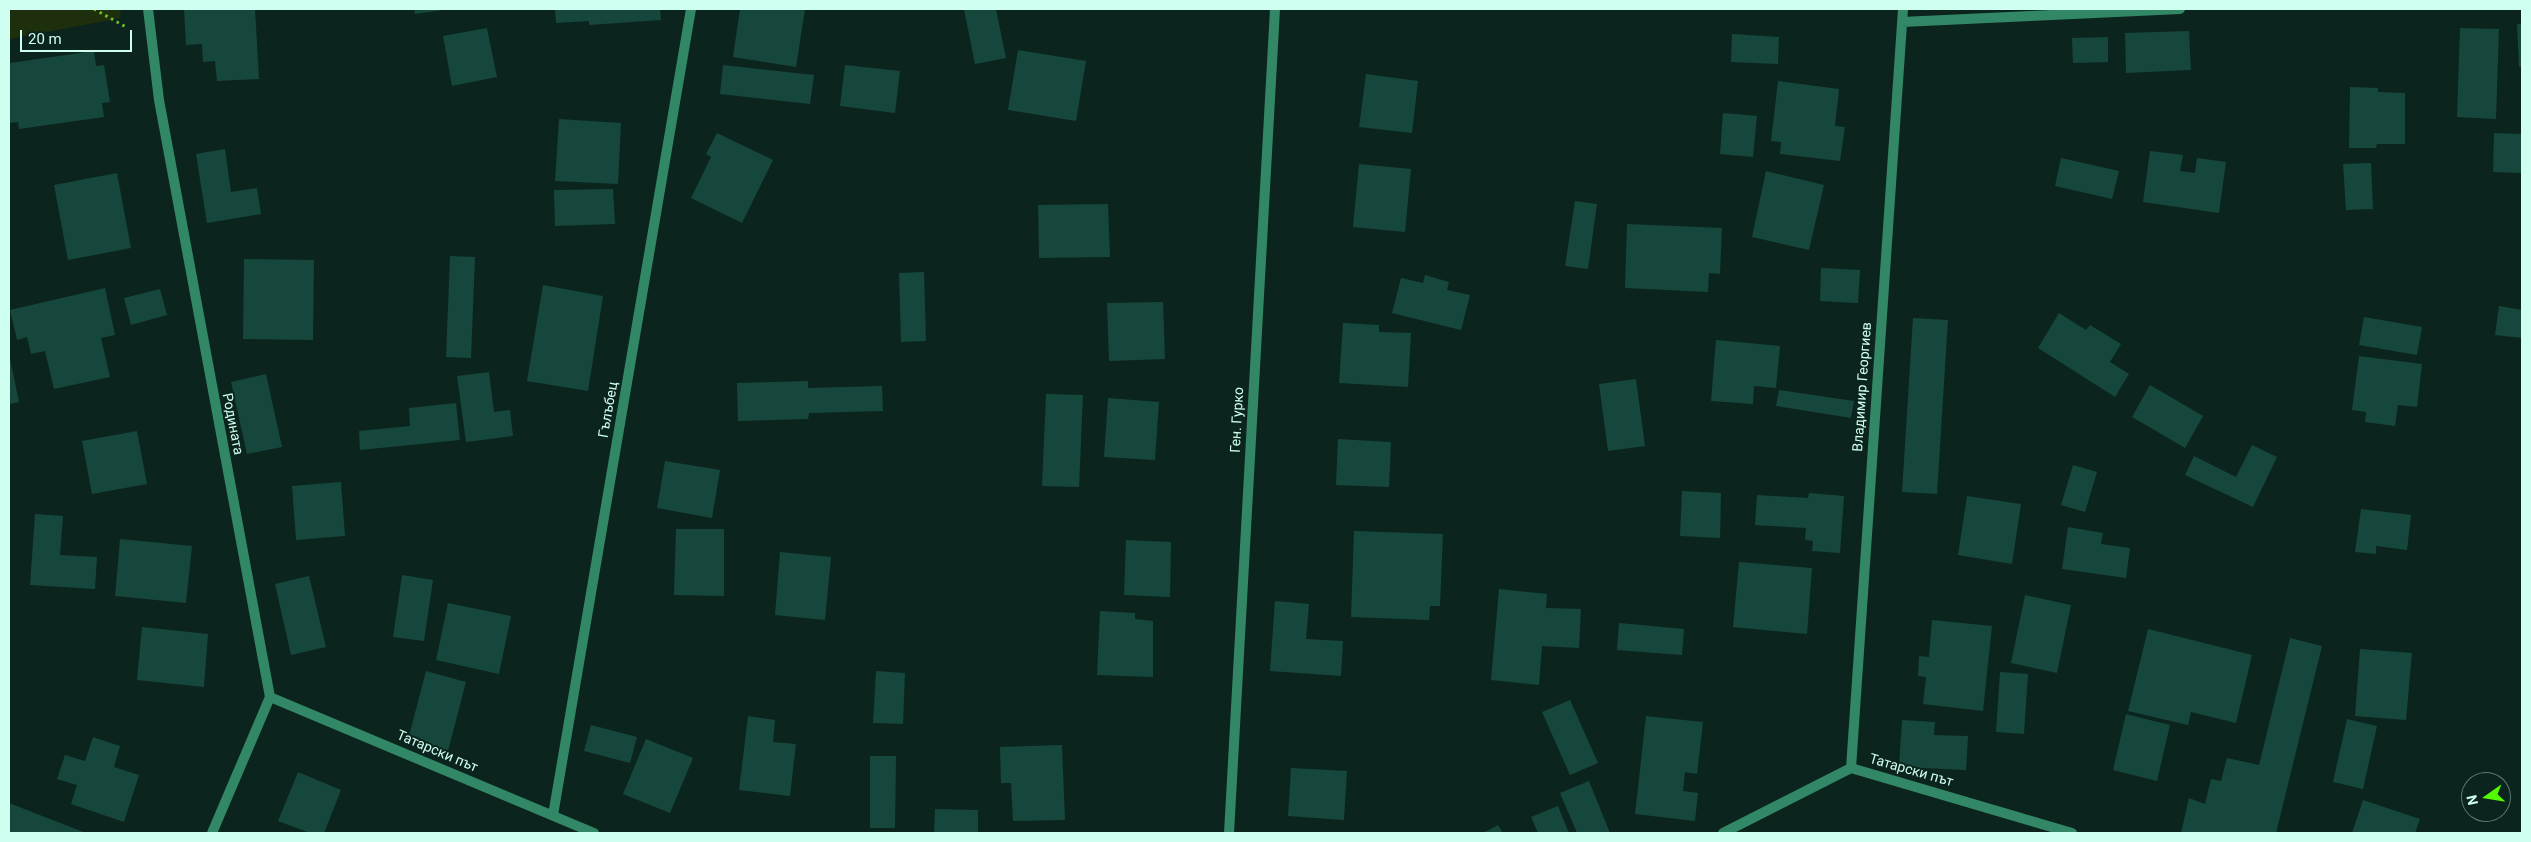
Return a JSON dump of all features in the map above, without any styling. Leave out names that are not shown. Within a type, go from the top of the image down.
[{"type":"street","name":"Родината","points":[[148,9],[159,100],[270,697]]},
{"type":"street","name":"Гълъбец","points":[[553,815],[691,9]]},
{"type":"street","name":"Ген. Гурко","points":[[1229,833],[1275,9]]},
{"type":"street","name":"Владимир Георгиев","points":[[1851,768],[1903,9]]},
{"type":"street","points":[[1902,22],[2180,9]]},
{"type":"street","name":"Татарски път","points":[[270,697],[594,833]]},
{"type":"street","points":[[212,833],[270,697]]},
{"type":"street","name":"Татарски път","points":[[1723,833],[1851,768],[2072,833]]},
{"type":"green space","points":[[9,9],[120,9],[121,18],[9,39]]},
{"type":"building","points":[[184,9],[255,9],[259,79],[217,81],[215,61],[203,62],[202,44],[186,45]]},
{"type":"building","points":[[414,9],[443,9],[443,10],[415,14]]},
{"type":"building","points":[[555,9],[660,9],[661,20],[589,25],[589,21],[556,23]]},
{"type":"building","points":[[740,9],[805,9],[796,67],[733,57]]},
{"type":"building","points":[[964,9],[996,9],[1006,58],[975,64]]},
{"type":"building","points":[[2517,24],[2522,24],[2522,67],[2519,67]]},
{"type":"building","points":[[487,28],[497,77],[452,86],[443,36]]},
{"type":"building","points":[[2460,28],[2499,29],[2496,119],[2457,117]]},
{"type":"building","points":[[2189,31],[2191,70],[2126,73],[2125,33]]},
{"type":"building","points":[[1732,34],[1779,37],[1778,64],[1731,62]]},
{"type":"building","points":[[2108,37],[2108,62],[2073,63],[2072,38]]},
{"type":"building","points":[[1018,50],[1086,61],[1076,121],[1008,110]]},
{"type":"building","points":[[94,51],[96,66],[104,65],[110,102],[102,103],[104,117],[19,129],[18,122],[9,123],[10,63]]},
{"type":"building","points":[[723,65],[814,75],[810,104],[720,94]]},
{"type":"building","points":[[845,65],[900,71],[895,113],[840,106]]},
{"type":"building","points":[[1366,74],[1418,81],[1412,133],[1359,127]]},
{"type":"building","points":[[1778,81],[1839,89],[1835,126],[1845,127],[1840,161],[1780,154],[1781,142],[1771,141]]},
{"type":"building","points":[[2350,87],[2378,88],[2378,92],[2405,93],[2405,144],[2377,144],[2376,148],[2349,148]]},
{"type":"building","points":[[1723,113],[1757,116],[1753,157],[1720,154]]},
{"type":"building","points":[[559,119],[621,123],[618,184],[555,181]]},
{"type":"building","points":[[717,133],[773,160],[742,223],[691,198],[711,157],[706,154]]},
{"type":"building","points":[[2494,133],[2522,134],[2522,173],[2493,172]]},
{"type":"building","points":[[225,149],[231,192],[257,188],[261,214],[207,223],[196,154]]},
{"type":"building","points":[[2150,151],[2183,155],[2180,171],[2195,173],[2197,158],[2226,162],[2219,213],[2143,202]]},
{"type":"building","points":[[2061,158],[2119,171],[2112,199],[2055,186]]},
{"type":"building","points":[[2371,163],[2373,209],[2346,210],[2343,164]]},
{"type":"building","points":[[1359,164],[1411,169],[1405,232],[1353,227]]},
{"type":"building","points":[[1766,171],[1824,185],[1809,250],[1752,237]]},
{"type":"building","points":[[117,173],[131,248],[68,260],[54,185]]},
{"type":"building","points":[[613,189],[615,224],[555,226],[554,190]]},
{"type":"building","points":[[1575,201],[1597,204],[1588,269],[1565,266]]},
{"type":"building","points":[[1108,204],[1110,257],[1039,258],[1038,205]]},
{"type":"building","points":[[1627,224],[1722,228],[1720,274],[1709,273],[1708,292],[1625,288]]},
{"type":"building","points":[[450,256],[475,257],[471,358],[446,357]]},
{"type":"building","points":[[244,259],[314,260],[313,340],[243,339]]},
{"type":"building","points":[[1821,268],[1860,270],[1858,303],[1820,301]]},
{"type":"building","points":[[924,272],[926,341],[901,342],[899,273]]},
{"type":"building","points":[[1425,275],[1449,282],[1447,290],[1470,295],[1461,330],[1392,313],[1401,278],[1423,283]]},
{"type":"building","points":[[543,285],[603,296],[588,391],[527,381]]},
{"type":"building","points":[[105,288],[115,335],[101,338],[110,377],[54,389],[45,351],[31,354],[27,337],[17,340],[10,310]]},
{"type":"building","points":[[160,289],[167,315],[131,325],[124,298]]},
{"type":"building","points":[[1163,302],[1165,359],[1109,361],[1107,303]]},
{"type":"building","points":[[2499,306],[2522,310],[2522,338],[2495,335]]},
{"type":"building","points":[[2059,313],[2086,330],[2090,325],[2121,344],[2110,362],[2129,374],[2115,397],[2038,348]]},
{"type":"building","points":[[2364,317],[2422,327],[2417,355],[2359,345]]},
{"type":"building","points":[[1913,318],[1948,320],[1937,494],[1902,492]]},
{"type":"building","points":[[1343,323],[1379,325],[1379,332],[1411,333],[1408,387],[1339,383]]},
{"type":"building","points":[[1716,340],[1780,346],[1776,388],[1754,386],[1753,404],[1711,401]]},
{"type":"building","points":[[9,354],[19,402],[9,404]]},
{"type":"building","points":[[2359,356],[2422,364],[2417,407],[2398,405],[2395,426],[2365,422],[2366,412],[2352,410]]},
{"type":"building","points":[[489,372],[494,412],[510,410],[513,436],[466,442],[457,376]]},
{"type":"building","points":[[266,374],[282,447],[247,454],[231,382]]},
{"type":"building","points":[[1636,379],[1645,446],[1608,451],[1599,384]]},
{"type":"building","points":[[808,381],[808,388],[882,386],[883,411],[809,413],[808,419],[738,421],[737,383]]},
{"type":"building","points":[[2150,385],[2203,416],[2185,448],[2132,417]]},
{"type":"building","points":[[1779,390],[1854,401],[1851,418],[1776,406]]},
{"type":"building","points":[[1046,394],[1083,395],[1079,487],[1042,486]]},
{"type":"building","points":[[1108,398],[1159,402],[1155,460],[1104,457]]},
{"type":"building","points":[[456,403],[460,440],[360,450],[359,431],[410,426],[409,408]]},
{"type":"building","points":[[137,431],[147,484],[92,494],[82,441]]},
{"type":"building","points":[[1338,439],[1391,442],[1389,487],[1336,485]]},
{"type":"building","points":[[2252,445],[2277,457],[2253,507],[2185,475],[2194,456],[2236,477]]},
{"type":"building","points":[[665,461],[720,470],[712,518],[657,508]]},
{"type":"building","points":[[2073,465],[2097,472],[2085,512],[2061,505]]},
{"type":"building","points":[[341,482],[345,536],[296,540],[292,486]]},
{"type":"building","points":[[1682,491],[1721,493],[1720,538],[1680,536]]},
{"type":"building","points":[[1809,493],[1844,496],[1840,553],[1812,551],[1813,541],[1805,540],[1806,528],[1755,525],[1757,495],[1808,498]]},
{"type":"building","points":[[1967,496],[2021,504],[2012,564],[1958,555]]},
{"type":"building","points":[[2361,509],[2411,515],[2407,550],[2376,546],[2376,554],[2355,552]]},
{"type":"building","points":[[35,514],[63,516],[60,555],[97,557],[95,589],[30,585]]},
{"type":"building","points":[[2068,527],[2103,533],[2101,544],[2130,548],[2126,578],[2062,569]]},
{"type":"building","points":[[676,529],[724,529],[724,596],[674,595]]},
{"type":"building","points":[[1354,531],[1443,534],[1440,606],[1430,606],[1429,620],[1351,617]]},
{"type":"building","points":[[120,539],[192,546],[186,603],[115,596]]},
{"type":"building","points":[[1126,540],[1171,542],[1170,597],[1124,595]]},
{"type":"building","points":[[780,552],[831,557],[825,620],[775,615]]},
{"type":"building","points":[[1739,562],[1812,568],[1807,634],[1733,627]]},
{"type":"building","points":[[402,575],[433,580],[424,641],[393,637]]},
{"type":"building","points":[[309,576],[326,647],[291,655],[275,584]]},
{"type":"building","points":[[1499,589],[1547,594],[1546,608],[1581,609],[1579,648],[1542,646],[1539,685],[1491,680]]},
{"type":"building","points":[[2025,595],[2071,605],[2057,673],[2011,663]]},
{"type":"building","points":[[1275,601],[1309,604],[1306,639],[1343,641],[1341,676],[1270,671]]},
{"type":"building","points":[[448,603],[511,616],[499,674],[436,660]]},
{"type":"building","points":[[1100,611],[1135,613],[1135,619],[1153,621],[1153,677],[1097,675]]},
{"type":"building","points":[[1932,620],[1992,626],[1983,711],[1923,704],[1926,677],[1918,676],[1919,656],[1929,657]]},
{"type":"building","points":[[1619,623],[1684,629],[1682,655],[1617,650]]},
{"type":"building","points":[[142,627],[208,634],[204,687],[137,680]]},
{"type":"building","points":[[2148,629],[2252,655],[2236,723],[2191,712],[2188,725],[2128,711]]},
{"type":"building","points":[[2290,638],[2322,646],[2276,833],[2181,833],[2189,798],[2205,804],[2211,779],[2221,781],[2227,758],[2259,765]]},
{"type":"building","points":[[2360,649],[2412,653],[2406,720],[2355,716]]},
{"type":"building","points":[[426,671],[466,682],[448,751],[408,740]]},
{"type":"building","points":[[876,671],[905,673],[903,724],[873,723]]},
{"type":"building","points":[[2000,672],[2028,674],[2024,734],[1996,732]]},
{"type":"building","points":[[1570,700],[1598,763],[1570,775],[1542,712]]},
{"type":"building","points":[[2126,714],[2170,725],[2157,781],[2113,770]]},
{"type":"building","points":[[748,716],[775,720],[773,742],[796,744],[790,796],[739,790]]},
{"type":"building","points":[[1646,716],[1703,722],[1697,774],[1685,772],[1683,791],[1698,793],[1695,821],[1635,814]]},
{"type":"building","points":[[2347,719],[2377,726],[2363,789],[2333,782]]},
{"type":"building","points":[[1902,720],[1935,722],[1934,735],[1968,736],[1966,770],[1899,767]]},
{"type":"building","points":[[591,725],[637,737],[630,763],[584,751]]},
{"type":"building","points":[[93,737],[120,746],[114,767],[139,775],[124,822],[71,804],[77,785],[57,779],[65,755],[85,761]]},
{"type":"building","points":[[646,739],[693,758],[670,813],[623,794]]},
{"type":"building","points":[[1062,745],[1065,820],[1013,821],[1011,783],[1001,783],[1000,747]]},
{"type":"building","points":[[870,756],[896,756],[895,828],[870,828]]},
{"type":"building","points":[[1291,768],[1347,771],[1344,820],[1288,816]]},
{"type":"building","points":[[298,772],[341,790],[324,833],[310,833],[278,821]]},
{"type":"building","points":[[1589,781],[1610,833],[1577,833],[1560,793]]},
{"type":"building","points":[[2363,800],[2420,819],[2415,833],[2352,833]]},
{"type":"building","points":[[9,803],[86,833],[9,833]]},
{"type":"building","points":[[1558,806],[1569,833],[1538,833],[1531,817]]},
{"type":"building","points":[[935,809],[978,810],[978,833],[934,833]]},
{"type":"building","points":[[1498,825],[1503,833],[1483,833]]}]
